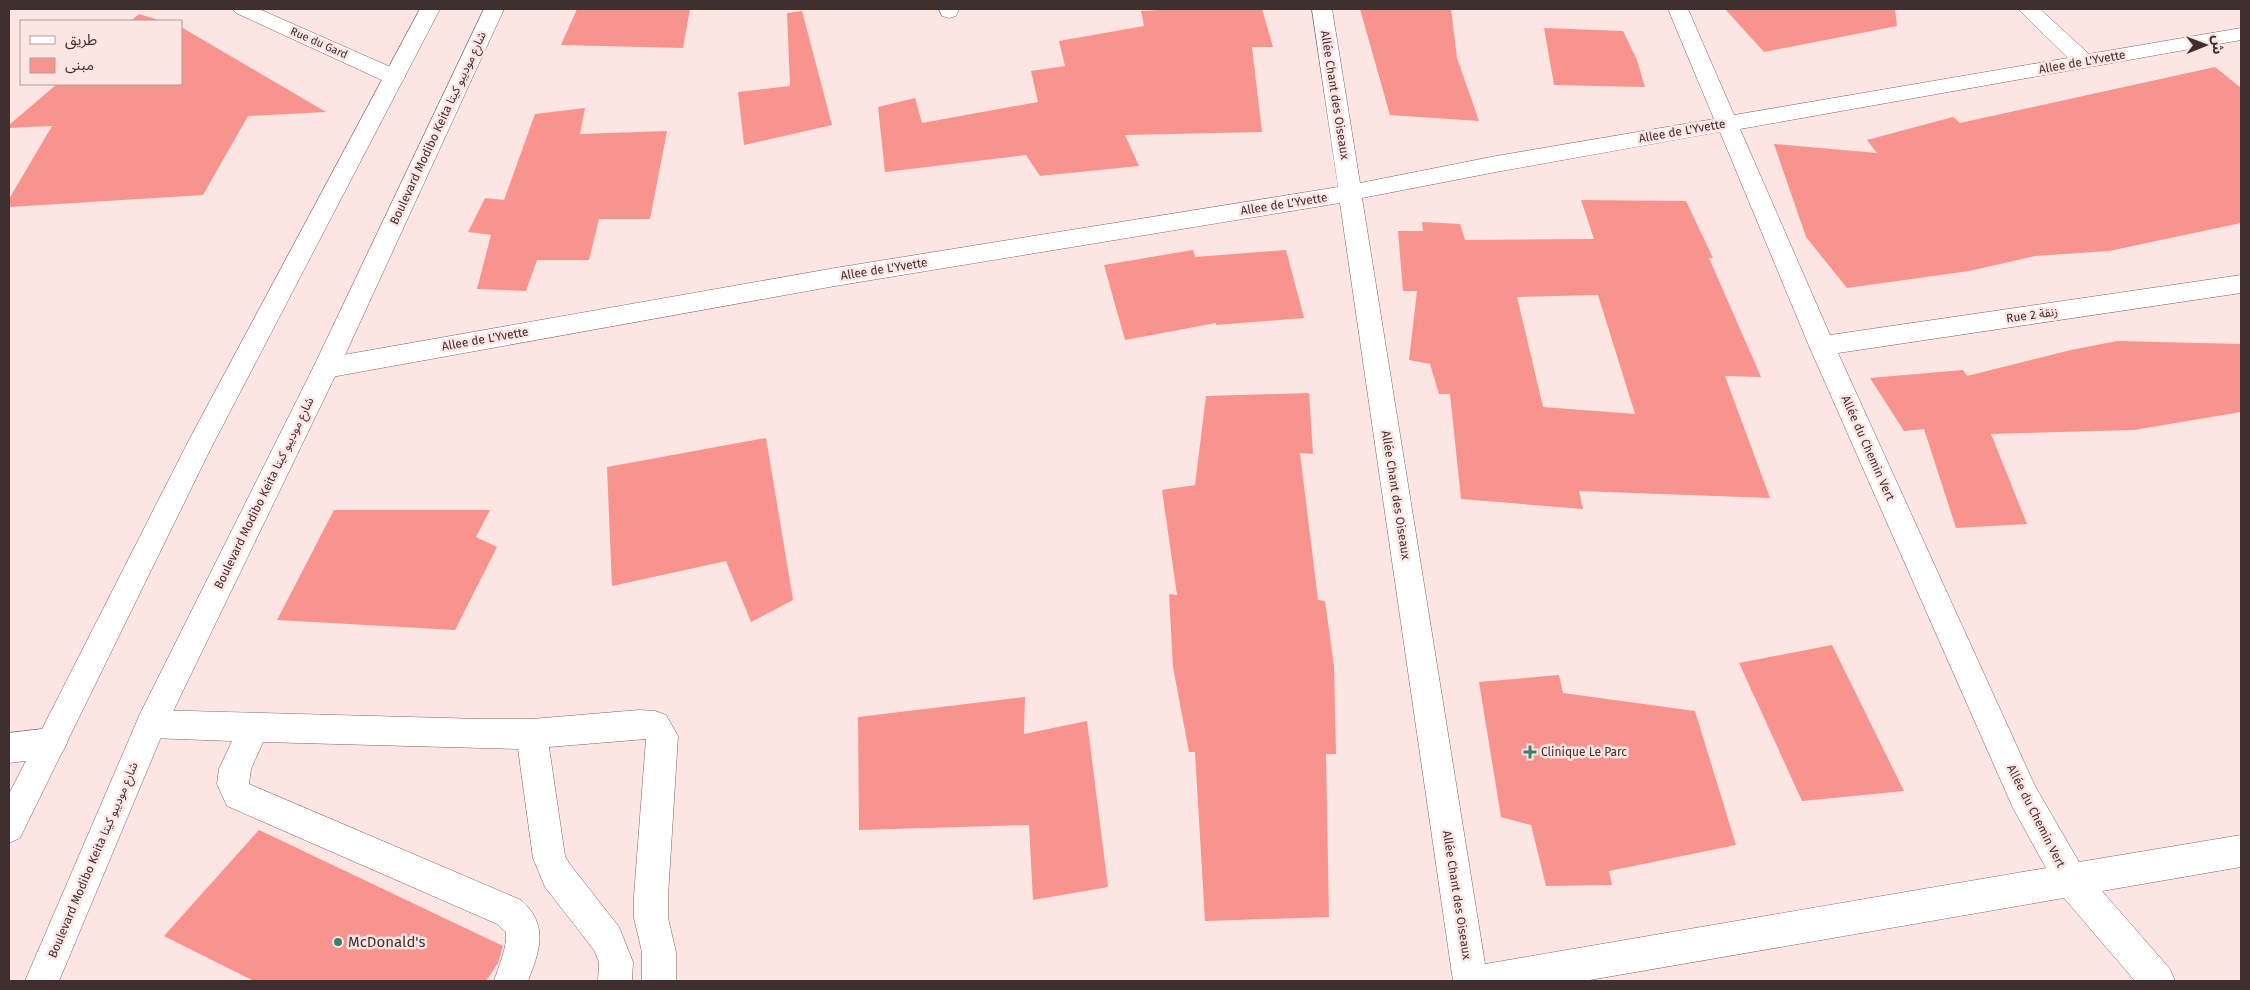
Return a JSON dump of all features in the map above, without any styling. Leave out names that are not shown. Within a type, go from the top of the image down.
[{"type":"street","name":"Rue du Gard","points":[[242,9],[394,77]]},
{"type":"street","points":[[9,827],[198,448],[430,9]]},
{"type":"street","name":"Boulevard Modibo Keita شارع موديبو كيتا","points":[[42,981],[151,724],[326,368],[494,9]]},
{"type":"street","name":"Allée Chant des Oiseaux","points":[[1322,9],[1470,981]]},
{"type":"street","name":"Allée du Chemin Vert","points":[[1678,9],[1822,346],[2024,797],[2071,881],[2158,981]]},
{"type":"street","points":[[2028,9],[2085,62]]},
{"type":"street","name":"Allee de L'Yvette","points":[[326,368],[835,277],[1350,193],[1496,164],[2241,34]]},
{"type":"street","name":"Rue 2 زنقة","points":[[1822,346],[2241,284]]},
{"type":"street","points":[[151,724],[532,734],[639,724],[655,725],[662,736],[651,918],[658,952],[659,981]]},
{"type":"street","points":[[253,728],[235,768],[233,784],[238,795],[509,912],[520,922],[523,939],[520,957],[511,981]]},
{"type":"street","points":[[532,734],[549,858],[557,875],[607,939],[616,962],[615,981]]},
{"type":"street","points":[[9,748],[51,743]]},
{"type":"street","points":[[1485,981],[2071,881],[2241,850]]},
{"type":"building","points":[[577,9],[690,9],[683,48],[561,45]]},
{"type":"building","points":[[1262,9],[1273,47],[1252,47],[1262,132],[1125,135],[1139,166],[1040,176],[1026,155],[885,172],[878,107],[915,98],[922,123],[1038,102],[1031,71],[1065,66],[1059,41],[1144,26],[1141,11]]},
{"type":"building","points":[[1360,9],[1451,9],[1457,58],[1479,121],[1390,115]]},
{"type":"building","points":[[1725,9],[1895,9],[1897,26],[1764,52]]},
{"type":"building","points":[[802,11],[832,125],[744,145],[738,92],[790,86],[787,13]]},
{"type":"building","points":[[139,14],[159,20],[132,20]]},
{"type":"building","points":[[182,28],[326,112],[248,116],[203,195],[9,207],[9,199],[52,126],[9,128],[9,125],[56,85],[182,85]]},
{"type":"building","points":[[1544,28],[1623,31],[1637,60],[1645,87],[1554,85]]},
{"type":"building","points":[[2215,67],[2241,88],[2241,223],[2109,251],[2035,256],[1969,271],[1847,288],[1806,237],[1774,144],[1877,153],[1867,140],[1953,117],[1960,123]]},
{"type":"building","points":[[585,108],[580,134],[667,131],[650,219],[599,219],[589,260],[537,260],[526,291],[477,289],[491,235],[468,232],[485,198],[504,200],[535,114]]},
{"type":"building","points":[[1581,200],[1686,201],[1713,258],[1709,258],[1761,377],[1725,376],[1770,498],[1579,491],[1583,509],[1461,499],[1450,394],[1439,394],[1430,364],[1409,360],[1417,291],[1403,291],[1398,231],[1423,231],[1422,222],[1460,224],[1465,240],[1594,239]],"holes":[[[1598,295],[1635,414],[1543,407],[1517,297]]]},
{"type":"building","points":[[1193,250],[1195,257],[1286,250],[1304,318],[1216,325],[1216,323],[1125,340],[1104,265]]},
{"type":"building","points":[[2117,341],[2241,344],[2241,412],[2134,430],[1991,434],[2027,524],[1956,528],[1924,429],[1904,431],[1870,378],[1963,370],[1967,376],[2071,350]]},
{"type":"building","points":[[1309,393],[1313,454],[1300,453],[1318,600],[1325,601],[1334,666],[1336,754],[1326,754],[1329,917],[1205,921],[1195,752],[1189,752],[1173,667],[1169,594],[1177,595],[1162,490],[1195,485],[1206,396]]},
{"type":"building","points":[[766,438],[793,600],[751,622],[726,561],[612,586],[607,467]]},
{"type":"building","points":[[334,510],[490,510],[476,537],[497,547],[455,630],[277,620]]},
{"type":"building","points":[[1832,645],[1904,791],[1802,801],[1739,663]]},
{"type":"building","points":[[1559,675],[1563,693],[1695,711],[1736,845],[1609,871],[1612,885],[1546,886],[1531,825],[1501,817],[1479,682]]},
{"type":"building","points":[[1025,697],[1024,734],[1087,721],[1108,887],[1033,900],[1029,825],[859,830],[858,717]]},
{"type":"building","points":[[259,830],[503,946],[498,963],[486,981],[254,981],[164,936]]},
{"type":"place","name":"Clinique Le Parc","points":[[1530,752]]},
{"type":"place","name":"McDonald's","points":[[338,942]]}]
